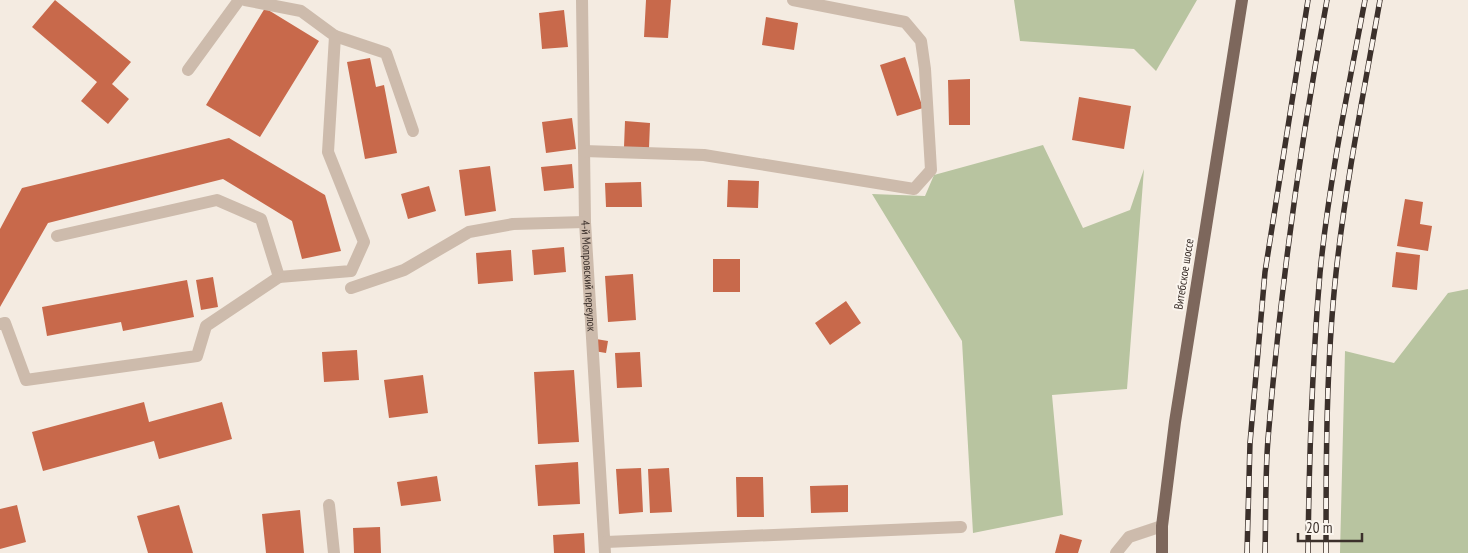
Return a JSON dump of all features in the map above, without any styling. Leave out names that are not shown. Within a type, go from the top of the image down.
[{"type":"main road","name":"Витебское шоссе","points":[[1162,553],[1162,526],[1175,422],[1242,0]]},
{"type":"street","points":[[188,70],[239,0]]},
{"type":"street","points":[[245,0],[302,11],[335,36],[386,53],[413,131]]},
{"type":"street","name":"4-й Мопровский переулок","points":[[582,0],[585,222],[605,548]]},
{"type":"street","points":[[584,151],[704,155],[914,189],[931,170],[925,70],[921,41],[905,22],[793,0]]},
{"type":"street","points":[[0,324],[5,323],[26,380],[197,356],[206,326],[279,277],[351,271],[364,242],[328,152],[335,36]]},
{"type":"street","points":[[57,236],[217,200],[262,220],[279,277]]},
{"type":"street","points":[[351,288],[404,270],[470,232],[513,224],[585,222]]},
{"type":"street","points":[[329,505],[334,553]]},
{"type":"street","points":[[1116,553],[1129,537],[1162,526]]},
{"type":"street","points":[[605,548],[961,527]]},
{"type":"green space","points":[[1014,0],[1197,0],[1156,71],[1134,49],[1020,41]]},
{"type":"green space","points":[[1043,145],[1083,228],[1130,210],[1144,169],[1127,389],[1052,395],[1063,515],[973,533],[962,341],[872,194],[925,196],[934,175]]},
{"type":"green space","points":[[1468,289],[1468,553],[1340,553],[1345,351],[1394,363],[1448,293]]},
{"type":"building","points":[[55,0],[131,62],[112,84],[129,99],[108,124],[81,101],[97,82],[32,27]]},
{"type":"building","points":[[646,0],[671,0],[668,38],[644,37]]},
{"type":"building","points":[[265,8],[319,41],[260,137],[206,105]]},
{"type":"building","points":[[564,10],[568,47],[542,49],[539,13]]},
{"type":"building","points":[[766,17],[798,23],[794,50],[762,45]]},
{"type":"building","points":[[905,57],[923,108],[897,116],[880,65]]},
{"type":"building","points":[[370,58],[376,87],[384,85],[397,153],[365,159],[347,62]]},
{"type":"building","points":[[970,79],[970,125],[949,125],[948,80]]},
{"type":"building","points":[[1079,97],[1131,106],[1124,149],[1072,140]]},
{"type":"building","points":[[572,118],[576,149],[546,153],[542,122]]},
{"type":"building","points":[[625,121],[650,123],[649,148],[624,147]]},
{"type":"building","points":[[229,138],[325,195],[341,251],[302,259],[292,221],[223,179],[48,223],[0,307],[0,229],[22,188]]},
{"type":"building","points":[[572,164],[574,188],[544,191],[541,167]]},
{"type":"building","points":[[490,166],[496,211],[465,216],[459,170]]},
{"type":"building","points":[[728,180],[759,181],[758,208],[727,207]]},
{"type":"building","points":[[641,182],[642,207],[606,207],[605,183]]},
{"type":"building","points":[[429,186],[436,211],[408,219],[401,194]]},
{"type":"building","points":[[1405,199],[1423,202],[1420,224],[1432,226],[1428,251],[1397,246]]},
{"type":"building","points":[[564,247],[566,272],[534,275],[532,250]]},
{"type":"building","points":[[511,250],[513,281],[478,284],[476,253]]},
{"type":"building","points":[[1396,252],[1420,255],[1417,290],[1392,287]]},
{"type":"building","points":[[713,259],[740,259],[740,292],[713,292]]},
{"type":"building","points":[[633,274],[636,320],[608,322],[605,276]]},
{"type":"building","points":[[213,277],[218,307],[201,310],[196,280]]},
{"type":"building","points":[[187,280],[194,317],[123,331],[121,322],[47,336],[42,307]]},
{"type":"building","points":[[846,301],[861,323],[830,345],[815,323]]},
{"type":"building","points":[[596,339],[608,341],[606,353],[594,351]]},
{"type":"building","points":[[357,350],[359,380],[324,382],[322,352]]},
{"type":"building","points":[[640,352],[642,387],[617,388],[615,353]]},
{"type":"building","points":[[574,370],[579,442],[538,444],[534,372]]},
{"type":"building","points":[[423,375],[428,413],[389,418],[384,380]]},
{"type":"building","points":[[144,402],[149,422],[222,402],[232,439],[159,459],[154,441],[43,471],[32,432]]},
{"type":"building","points":[[578,462],[580,504],[538,506],[535,465]]},
{"type":"building","points":[[641,468],[643,512],[619,514],[616,469]]},
{"type":"building","points":[[669,468],[672,512],[650,513],[648,469]]},
{"type":"building","points":[[437,476],[441,501],[401,506],[397,482]]},
{"type":"building","points":[[736,477],[763,477],[764,517],[737,517]]},
{"type":"building","points":[[848,485],[848,512],[811,513],[810,486]]},
{"type":"building","points":[[17,505],[26,542],[0,549],[0,509]]},
{"type":"building","points":[[179,505],[193,553],[148,553],[137,516]]},
{"type":"building","points":[[300,510],[304,553],[266,553],[262,514]]},
{"type":"building","points":[[380,527],[381,553],[354,553],[353,528]]},
{"type":"building","points":[[584,533],[585,553],[554,553],[553,535]]},
{"type":"building","points":[[1060,534],[1082,540],[1078,553],[1055,553]]},
{"type":"railway","points":[[1247,553],[1250,443],[1265,272],[1308,0]]},
{"type":"railway","points":[[1265,553],[1267,453],[1278,329],[1308,109],[1327,0]]},
{"type":"railway","points":[[1308,553],[1311,413],[1320,273],[1334,170],[1365,0]]},
{"type":"railway","points":[[1326,553],[1328,378],[1336,273],[1350,170],[1380,0]]}]
